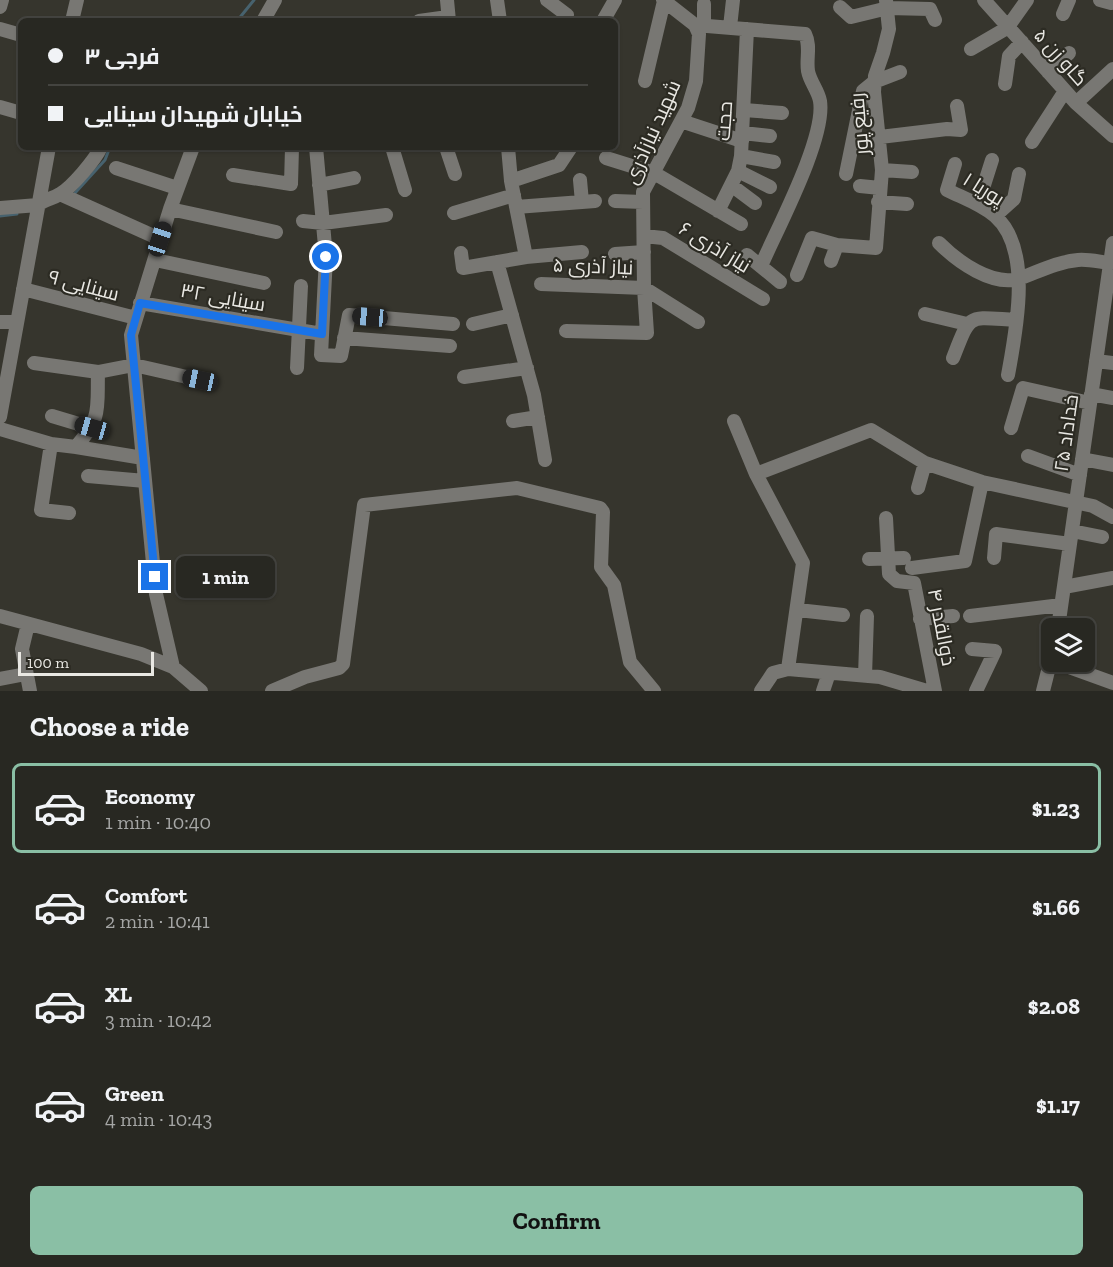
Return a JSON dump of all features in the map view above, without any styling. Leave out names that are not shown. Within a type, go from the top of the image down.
[{"type":"street","points":[[0,7],[2,0]]},
{"type":"street","points":[[73,18],[77,0]]},
{"type":"street","points":[[267,18],[275,0]]},
{"type":"street","points":[[447,0],[449,18]]},
{"type":"street","points":[[497,0],[500,18]]},
{"type":"street","points":[[547,0],[567,15]]},
{"type":"street","points":[[605,18],[615,0]]},
{"type":"street","points":[[645,81],[663,0],[699,25],[805,34],[809,42],[808,68],[811,83],[820,100],[819,117],[806,169],[761,266]]},
{"type":"street","points":[[730,27],[733,0]]},
{"type":"street","name":"گاو زن ۵","points":[[984,0],[1076,103],[1113,136]]},
{"type":"street","points":[[970,49],[1007,27],[1027,0]]},
{"type":"street","points":[[1063,14],[1069,0]]},
{"type":"street","name":"شهید نیازآذری","points":[[566,331],[647,333],[644,288],[644,192],[688,108],[696,81],[699,25],[704,4]]},
{"type":"street","points":[[840,7],[851,17],[887,4],[930,9],[935,20]]},
{"type":"street","name":"رفیع پور","points":[[837,244],[876,248],[882,170],[874,82],[889,29],[887,4]]},
{"type":"street","points":[[0,29],[18,34]]},
{"type":"street","name":"حجت","points":[[718,211],[738,171],[741,156],[747,29]]},
{"type":"street","points":[[1005,84],[1009,56],[1022,42]]},
{"type":"street","points":[[1048,72],[1069,53]]},
{"type":"street","points":[[1076,103],[1113,69]]},
{"type":"street","points":[[846,174],[863,91],[874,82],[900,72]]},
{"type":"street","points":[[1032,142],[1065,91]]},
{"type":"street","points":[[880,137],[947,129],[961,130],[957,106]]},
{"type":"street","points":[[744,110],[782,113]]},
{"type":"street","points":[[1,111],[18,113]]},
{"type":"street","points":[[681,122],[743,137],[770,136]]},
{"type":"street","points":[[704,144],[709,130]]},
{"type":"street","points":[[0,417],[48,150]]},
{"type":"street","points":[[0,208],[39,205],[60,194],[81,174],[99,150]]},
{"type":"street","points":[[173,667],[156,594],[131,335],[160,239],[192,150]]},
{"type":"street","points":[[232,175],[291,184],[291,150]]},
{"type":"street","points":[[314,150],[326,257],[321,355],[341,356],[349,315],[453,324]]},
{"type":"street","points":[[393,150],[405,190]]},
{"type":"street","points":[[447,150],[455,174]]},
{"type":"street","points":[[508,150],[511,181],[526,257]]},
{"type":"street","points":[[511,181],[559,165],[569,150]]},
{"type":"street","points":[[741,156],[774,162]]},
{"type":"street","points":[[606,158],[654,173],[741,224]]},
{"type":"street","points":[[978,204],[992,160]]},
{"type":"street","name":"پوریا ۱","points":[[955,164],[947,190],[978,204],[995,216],[1007,230],[1016,251],[1018,279],[1016,320],[1008,375]]},
{"type":"street","points":[[116,168],[177,188]]},
{"type":"street","points":[[882,170],[912,172]]},
{"type":"street","points":[[738,171],[770,187]]},
{"type":"street","points":[[995,216],[1014,200],[1019,174]]},
{"type":"street","points":[[320,185],[354,178]]},
{"type":"street","points":[[454,213],[515,201],[589,201],[580,180]]},
{"type":"street","points":[[731,185],[755,203]]},
{"type":"street","points":[[860,186],[907,204]]},
{"type":"street","points":[[60,194],[160,239]]},
{"type":"street","points":[[615,201],[644,202]]},
{"type":"street","points":[[170,209],[276,232]]},
{"type":"street","points":[[303,221],[323,223],[386,215]]},
{"type":"street","name":"نیاز آذری ۶","points":[[644,236],[663,238],[763,299]]},
{"type":"street","points":[[797,275],[812,238],[837,244],[831,261]]},
{"type":"street","points":[[939,243],[952,257],[997,279],[1018,279],[1038,270],[1079,260],[1110,263]]},
{"type":"street","name":"خداداد ۲۵","points":[[1059,618],[1096,361],[1109,298],[1113,243]]},
{"type":"street","points":[[461,253],[463,268],[526,257],[582,252]]},
{"type":"street","points":[[615,254],[644,252]]},
{"type":"street","points":[[747,255],[780,282]]},
{"type":"street","points":[[155,260],[264,283]]},
{"type":"street","points":[[497,262],[527,368],[545,460]]},
{"type":"street","name":"نیاز آذری ۵","points":[[541,284],[644,288]]},
{"type":"street","points":[[297,368],[301,286]]},
{"type":"street","points":[[644,288],[698,322]]},
{"type":"street","name":"سینایی ۹","points":[[23,289],[136,318]]},
{"type":"street","name":"سینایی ۳۲","points":[[140,303],[322,334]]},
{"type":"street","points":[[925,314],[967,324]]},
{"type":"street","points":[[473,324],[512,315]]},
{"type":"street","points":[[954,358],[967,324],[976,318],[1016,320]]},
{"type":"street","points":[[0,322],[17,322]]},
{"type":"street","points":[[344,338],[450,346]]},
{"type":"street","points":[[1096,361],[1113,363]]},
{"type":"street","points":[[34,363],[98,372],[134,365],[200,380]]},
{"type":"street","points":[[464,377],[527,368]]},
{"type":"street","points":[[76,447],[92,428],[97,417],[98,372]]},
{"type":"street","points":[[1011,428],[1023,388],[1091,398],[1113,398]]},
{"type":"street","points":[[52,416],[92,428]]},
{"type":"street","points":[[513,421],[538,417]]},
{"type":"street","points":[[734,421],[756,474],[803,563],[788,669]]},
{"type":"street","points":[[0,429],[51,444],[143,458]]},
{"type":"street","points":[[756,474],[871,430],[956,479],[982,482],[1076,502],[1092,506],[1113,517]]},
{"type":"street","points":[[51,444],[40,510],[69,513]]},
{"type":"street","points":[[1028,456],[1080,475]]},
{"type":"street","points":[[1082,459],[1113,465]]},
{"type":"street","points":[[918,488],[925,462]]},
{"type":"street","points":[[88,476],[145,481]]},
{"type":"street","points":[[869,559],[888,559],[908,563],[965,561],[982,482]]},
{"type":"street","points":[[272,691],[304,676],[339,668],[343,664],[364,506],[517,488],[600,508],[603,512],[601,567],[614,585],[630,662],[654,691]]},
{"type":"street","name":"ذوالقدر ۴","points":[[891,524],[889,574],[897,581],[914,583],[935,691]]},
{"type":"street","points":[[994,558],[996,534],[1102,537]]},
{"type":"street","points":[[1064,586],[1113,578]]},
{"type":"street","points":[[970,616],[1061,606]]},
{"type":"street","points":[[798,610],[843,615]]},
{"type":"street","points":[[0,616],[141,654],[173,667],[201,691]]},
{"type":"street","points":[[865,676],[867,616]]},
{"type":"street","points":[[920,620],[953,616]]},
{"type":"street","points":[[28,624],[22,650],[30,691]]},
{"type":"street","points":[[972,649],[995,651],[976,691]]},
{"type":"street","points":[[761,691],[773,673],[788,669],[880,677],[927,691]]},
{"type":"street","points":[[1043,691],[1048,672]]},
{"type":"street","points":[[1085,672],[1113,683]]},
{"type":"street","points":[[823,691],[829,673]]},
{"type":"street","points":[[0,679],[27,674]]},
{"type":"waterway","points":[[239,18],[254,0]]},
{"type":"waterway","points":[[75,193],[105,160],[109,150]]},
{"type":"waterway","points":[[0,216],[17,214]]},
{"type":"route","points":[[155,577],[131,335],[140,303],[322,334],[326,257]]}]
